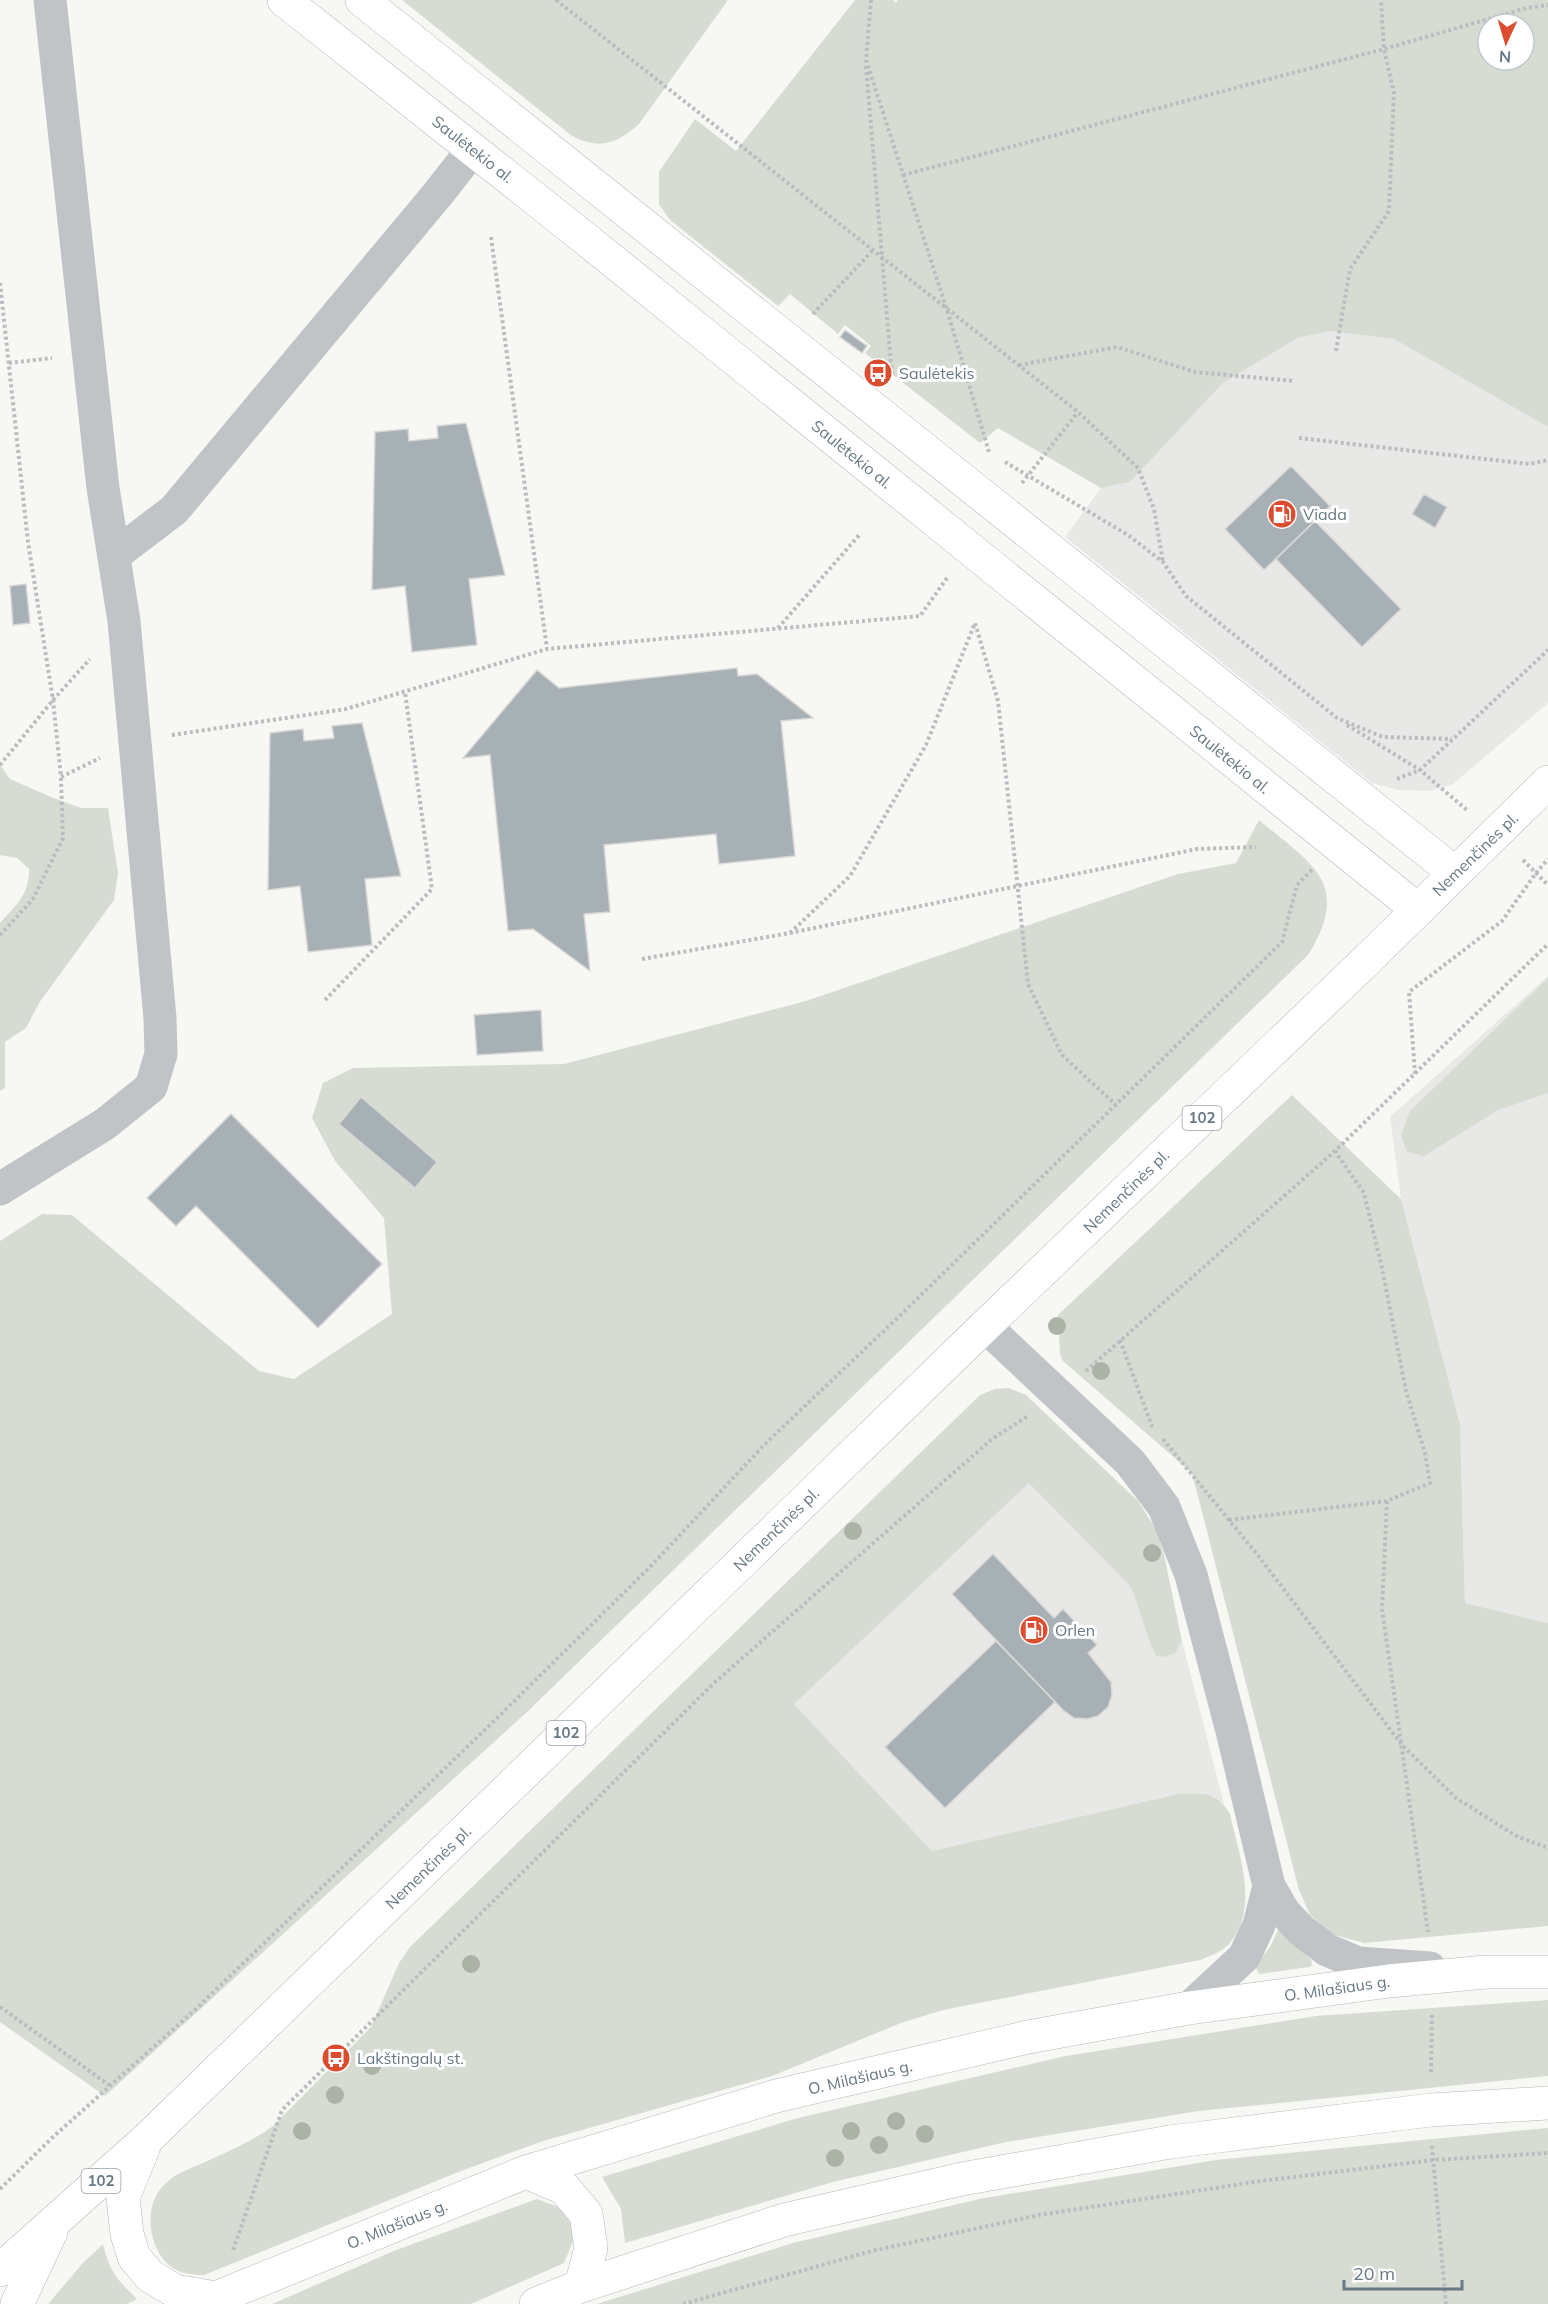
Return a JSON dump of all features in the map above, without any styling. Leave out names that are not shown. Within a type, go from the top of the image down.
[{"type":"main road","name":"Saulėtekio al.","points":[[284,0],[473,148],[1418,910]]},
{"type":"main road","points":[[362,0],[1455,873]]},
{"type":"main road","name":"Nemenčinės pl.","points":[[0,2270],[147,2139],[1548,782]]},
{"type":"main road","name":"O. Milašiaus g.","points":[[209,2301],[526,2172],[776,2097],[1028,2037],[1189,2008],[1432,1973],[1548,1972]]},
{"type":"main road","points":[[536,2304],[581,2286],[784,2220],[962,2179],[1170,2142],[1431,2110],[1548,2103]]},
{"type":"main road","points":[[147,2139],[123,2198],[127,2234],[134,2257],[150,2276],[175,2291],[209,2301]]},
{"type":"main road","points":[[526,2172],[564,2188],[586,2214],[591,2248],[581,2286]]},
{"type":"main road","name":"102","points":[[17,2304],[56,2222]]},
{"type":"street","points":[[0,1189],[105,1124],[151,1087],[161,1054],[160,1018],[124,621],[103,488],[50,0]]},
{"type":"street","points":[[115,555],[174,510],[437,195],[473,148]]},
{"type":"street","points":[[985,1326],[1130,1462],[1164,1507],[1191,1575],[1221,1686],[1269,1886],[1284,1912],[1302,1931],[1328,1950],[1358,1963],[1432,1973]]},
{"type":"street","points":[[1189,2008],[1244,1957],[1259,1925],[1269,1886]]},
{"type":"path","points":[[556,0],[1078,412],[1138,468],[1154,509],[1163,562]]},
{"type":"path","points":[[871,0],[866,60],[892,380],[883,373]]},
{"type":"path","points":[[1336,351],[1350,269],[1389,211],[1394,93],[1384,49],[1381,0]]},
{"type":"path","points":[[903,175],[1548,5]]},
{"type":"path","points":[[866,60],[948,310],[989,453]]},
{"type":"path","points":[[491,237],[548,649]]},
{"type":"path","points":[[810,317],[872,251]]},
{"type":"path","points":[[0,283],[28,542],[53,700],[61,777],[63,838],[33,899],[0,935]]},
{"type":"path","points":[[1019,365],[1117,347],[1195,372],[1294,381]]},
{"type":"path","points":[[1299,438],[1528,464],[1548,460]]},
{"type":"path","points":[[980,446],[1128,535],[1163,562],[1186,596],[1337,718],[1420,770],[1496,834],[1548,885]]},
{"type":"path","points":[[777,629],[861,532]]},
{"type":"path","points":[[61,777],[135,741],[346,709],[548,649],[920,616],[935,592]]},
{"type":"path","points":[[0,765],[53,700],[124,621]]},
{"type":"path","points":[[790,933],[850,876],[926,745],[975,623],[998,701],[1028,984],[1062,1055],[1116,1105]]},
{"type":"path","points":[[325,1000],[432,889],[405,692]]},
{"type":"path","points":[[1337,718],[1383,737],[1452,739]]},
{"type":"path","points":[[642,959],[790,933],[1197,849],[1256,847]]},
{"type":"path","points":[[1415,1074],[1409,992],[1502,921],[1548,859]]},
{"type":"path","points":[[0,2189],[54,2136],[196,2009],[504,1711],[651,1566],[764,1445],[1282,942]]},
{"type":"path","points":[[209,2301],[282,2110],[714,1683],[992,1439],[1058,1395],[1335,1151],[1548,944]]},
{"type":"path","points":[[1228,1520],[1387,1501],[1430,1483],[1425,1453],[1406,1391],[1382,1268],[1364,1193],[1335,1151]]},
{"type":"path","points":[[1120,1340],[1151,1427],[1168,1444],[1228,1520],[1402,1746],[1456,1798],[1518,1837],[1548,1848]]},
{"type":"path","points":[[1387,1501],[1382,1609],[1432,1973],[1433,2160],[1446,2304]]},
{"type":"path","points":[[0,2007],[110,2085]]},
{"type":"path","points":[[682,2304],[872,2251],[1039,2215],[1261,2181],[1433,2160],[1548,2153]]},
{"type":"shaded area","points":[[402,0],[728,0],[639,124],[623,136],[600,144],[572,136]]},
{"type":"shaded area","points":[[855,0],[893,0],[896,3],[898,0],[1548,0],[1548,427],[1394,339],[1330,331],[1297,338],[1223,383],[1130,482],[1101,488],[998,428],[980,443],[865,353],[871,346],[845,325],[838,334],[790,294],[778,306],[670,220],[659,204],[659,172],[695,119],[736,151]]},
{"type":"shaded area","points":[[1330,331],[1394,339],[1548,427],[1548,703],[1452,785],[1429,791],[1399,790],[1372,783],[1065,537],[1101,488],[1130,482],[1223,383],[1297,337]]},
{"type":"shaded area","points":[[0,765],[10,779],[51,797],[81,808],[108,808],[118,873],[114,900],[39,1003],[26,1028],[5,1042],[5,1088],[0,1091],[0,923],[24,893],[29,869],[17,858],[0,855]]},
{"type":"shaded area","points":[[1259,820],[1309,863],[1320,877],[1326,892],[1327,910],[1321,930],[1308,955],[527,1712],[105,2096],[0,2022],[0,1241],[42,1214],[72,1215],[259,1371],[294,1379],[392,1314],[384,1218],[335,1161],[312,1118],[323,1083],[353,1068],[564,1064],[806,1001],[1178,874],[1236,863]]},
{"type":"shaded area","points":[[1548,976],[1548,1623],[1465,1603],[1460,1424],[1401,1199],[1390,1117]]},
{"type":"shaded area","points":[[1548,978],[1548,1093],[1498,1110],[1424,1156],[1407,1152],[1401,1135],[1410,1111]]},
{"type":"shaded area","points":[[1292,1095],[1401,1199],[1460,1424],[1465,1603],[1548,1623],[1548,1926],[1364,1943],[1331,1934],[1310,1915],[1299,1890],[1192,1473],[1063,1361],[1060,1354],[1058,1315]]},
{"type":"shaded area","points":[[1009,1388],[1026,1395],[1138,1501],[1156,1529],[1164,1555],[1182,1641],[1175,1653],[1164,1657],[1156,1656],[1130,1586],[1029,1483],[794,1704],[932,1851],[1178,1794],[1202,1794],[1214,1797],[1225,1806],[1230,1814],[1244,1881],[1244,1915],[1229,1944],[1219,1952],[1200,1960],[943,2010],[901,2023],[772,2076],[543,2141],[461,2171],[204,2275],[181,2272],[164,2261],[153,2239],[150,2222],[153,2205],[160,2189],[170,2179],[239,2146],[273,2126],[371,2027],[399,1963],[410,1947],[980,1395],[995,1389]]},
{"type":"shaded area","points":[[1029,1482],[1130,1586],[1139,1604],[1147,1637],[1175,1653],[1182,1641],[1224,1804],[1214,1796],[1178,1794],[932,1851],[794,1704]]},
{"type":"shaded area","points":[[1280,1929],[1311,1960],[1312,1965],[1259,1974],[1255,1966]]},
{"type":"shaded area","points":[[1548,2000],[1548,2076],[1199,2111],[1006,2142],[833,2182],[625,2243],[621,2209],[602,2177],[798,2118],[1066,2056],[1316,2016]]},
{"type":"shaded area","points":[[1548,2128],[1548,2304],[597,2304],[793,2243],[979,2199],[1216,2160]]},
{"type":"shaded area","points":[[537,2199],[567,2210],[576,2234],[564,2263],[471,2304],[272,2304],[396,2250]]},
{"type":"shaded area","points":[[103,2244],[115,2275],[137,2299],[127,2304],[48,2304],[82,2264]]},
{"type":"building","points":[[845,330],[867,346],[862,353],[840,337]]},
{"type":"building","points":[[466,423],[505,575],[469,579],[477,645],[412,652],[405,586],[372,590],[375,432],[408,429],[409,441],[438,438],[437,426]]},
{"type":"building","name":"Viada","points":[[1291,466],[1330,506],[1264,570],[1225,529]]},
{"type":"building","points":[[1424,494],[1447,507],[1435,528],[1412,514]]},
{"type":"building","points":[[1315,521],[1401,609],[1362,647],[1276,559]]},
{"type":"building","points":[[26,584],[30,623],[13,625],[10,586]]},
{"type":"building","points":[[737,668],[738,676],[757,674],[813,718],[781,721],[795,856],[719,864],[716,834],[604,845],[610,912],[584,914],[590,971],[533,929],[508,931],[490,755],[463,758],[537,670],[559,688]]},
{"type":"building","points":[[362,723],[401,876],[365,879],[372,945],[308,952],[300,886],[268,890],[270,733],[303,729],[304,741],[334,738],[332,726]]},
{"type":"building","points":[[541,1010],[543,1051],[477,1055],[474,1015]]},
{"type":"building","points":[[361,1097],[437,1162],[415,1188],[339,1124]]},
{"type":"building","points":[[231,1114],[382,1264],[318,1328],[196,1206],[176,1226],[147,1198]]},
{"type":"building","name":"Orlen","points":[[993,1554],[1054,1618],[1063,1609],[1097,1645],[1088,1653],[1111,1682],[1112,1695],[1108,1707],[1098,1716],[1087,1719],[1074,1718],[1063,1710],[952,1594]]},
{"type":"building","points":[[996,1641],[1055,1702],[945,1808],[885,1747]]},
{"type":"place","name":"Saulėtekis","points":[[878,373]]},
{"type":"place","name":"Viada","points":[[1282,514]]},
{"type":"place","name":"Orlen","points":[[1034,1630]]},
{"type":"place","name":"Lakštingalų st.","points":[[336,2058]]}]
